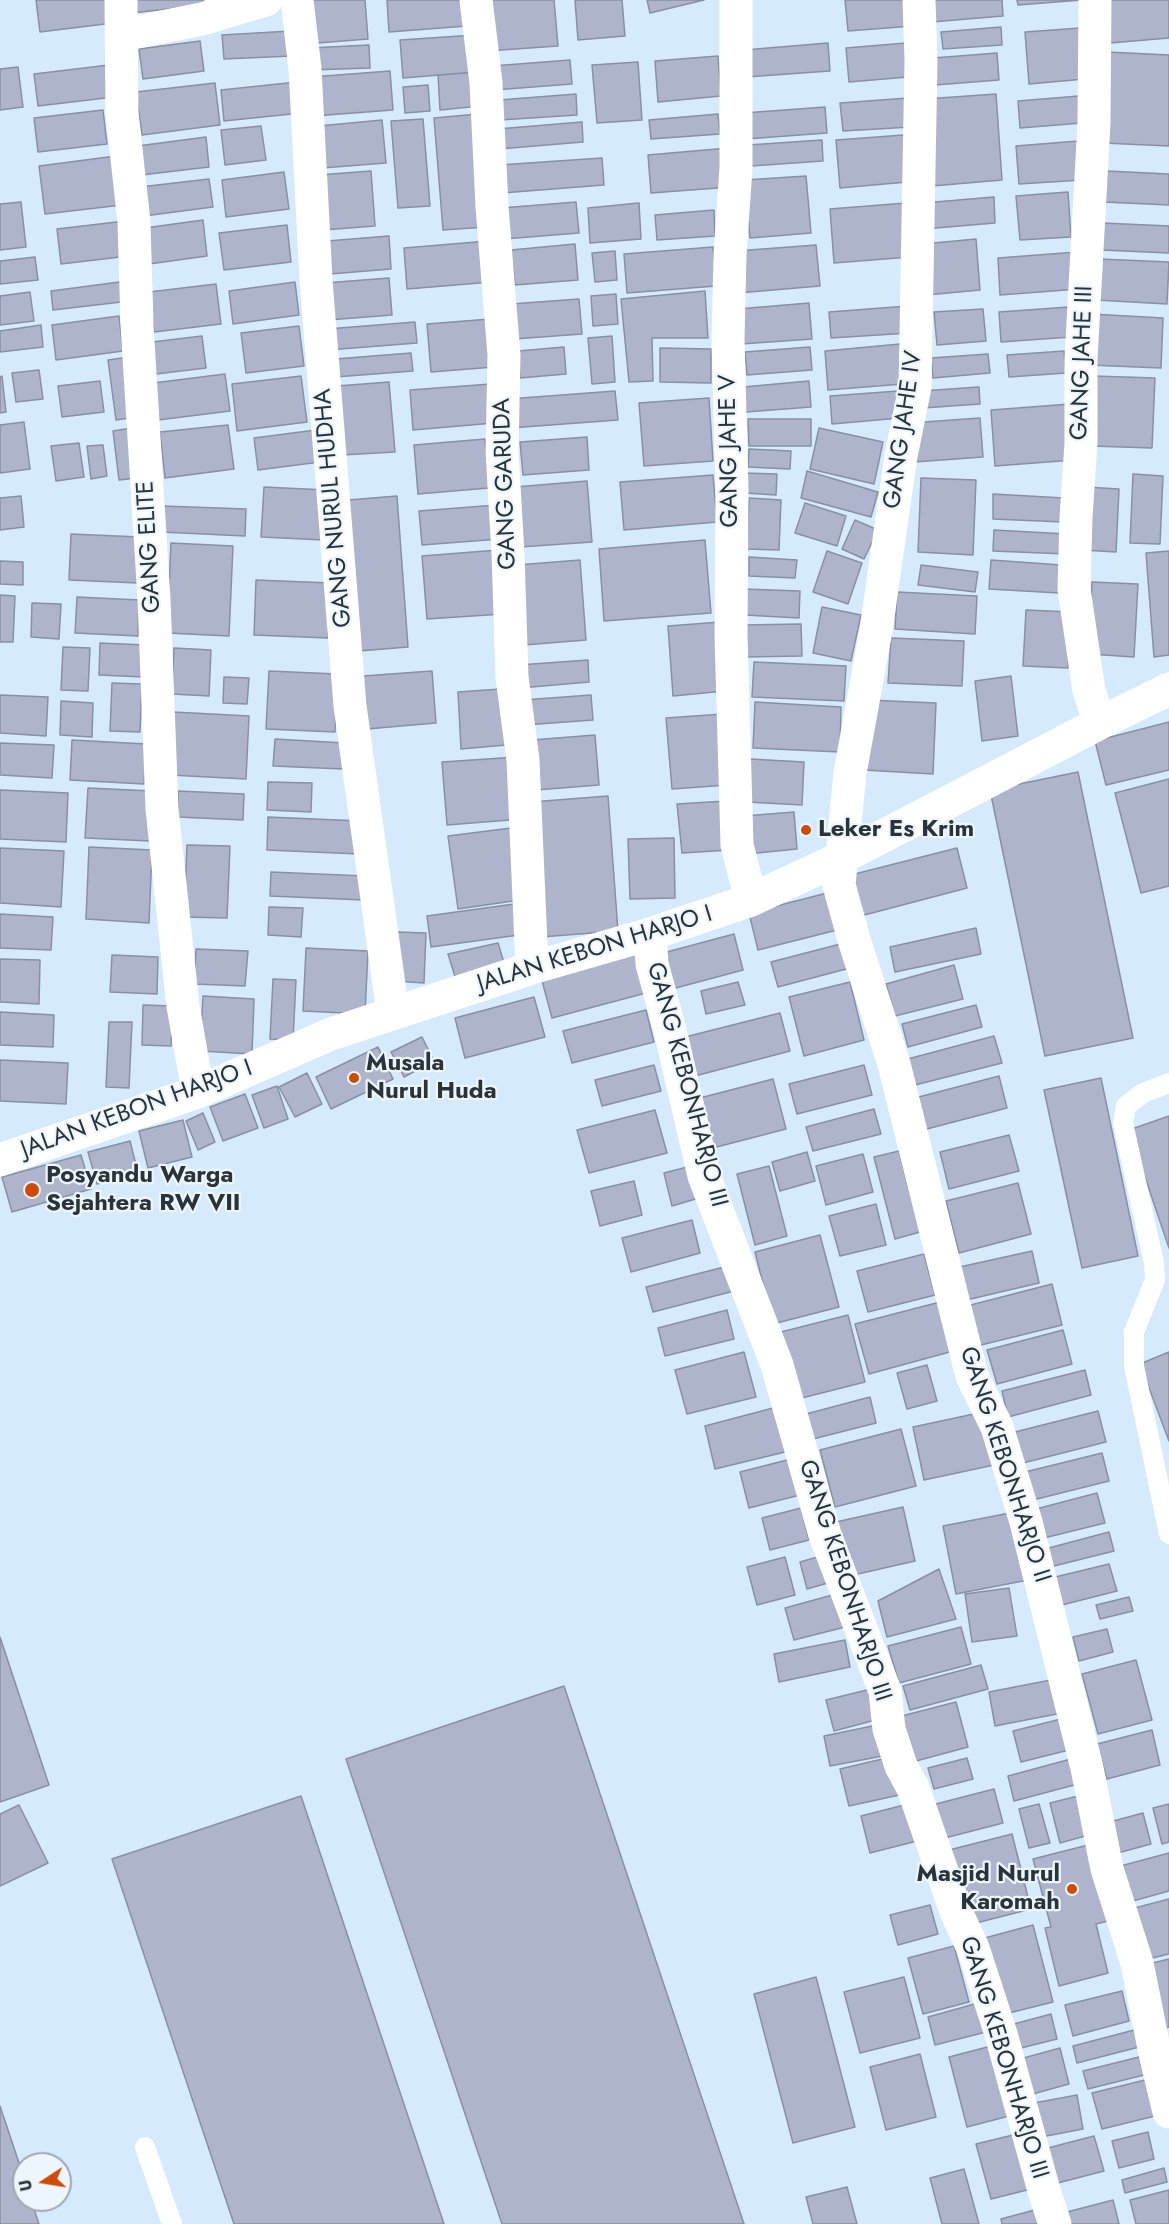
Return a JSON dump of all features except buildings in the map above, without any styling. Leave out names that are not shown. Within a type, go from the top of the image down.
[{"type":"street","name":"GANG ELITE","points":[[121,0],[122,113],[135,222],[137,325],[154,599],[162,809],[183,1006],[198,1092]]},
{"type":"street","points":[[122,34],[202,19],[266,0]]},
{"type":"street","name":"GANG NURUL HUDHA","points":[[297,0],[304,69],[316,280],[350,706],[393,1013]]},
{"type":"street","name":"GANG GARUDA","points":[[476,0],[486,83],[492,207],[504,355],[502,452],[512,677],[524,760],[532,968]]},
{"type":"street","name":"GANG JAHE V","points":[[736,0],[736,168],[730,255],[728,339],[732,490],[731,635],[737,845],[751,900]]},
{"type":"street","name":"GANG JAHE IV","points":[[843,857],[850,773],[876,630],[901,456],[915,387],[921,60],[919,0]]},
{"type":"street","name":"GANG JAHE III","points":[[1095,0],[1094,123],[1081,359],[1081,443],[1074,589],[1089,691],[1100,723]]},
{"type":"street","name":"JALAN KEBON HARJO I","points":[[0,1160],[198,1092],[331,1034],[751,900],[843,857],[1169,689]]},
{"type":"street","name":"GANG KEBONHARJO II","points":[[843,857],[839,885],[894,1064],[972,1376],[997,1427],[1026,1522],[1088,1768],[1107,1869],[1137,1963],[1169,2112]]},
{"type":"street","name":"GANG KEBONHARJO III","points":[[650,934],[652,964],[670,1029],[704,1176],[777,1365],[825,1535],[885,1691],[889,1730],[913,1788],[957,1914],[977,1959],[1001,2034],[1055,2224]]},
{"type":"lane","points":[[1169,1083],[1143,1093],[1125,1106],[1123,1123],[1154,1263],[1155,1280],[1134,1332],[1134,1366],[1169,1532]]},
{"type":"lane","points":[[145,2147],[172,2224]]},
{"type":"place","name":"Leker Es Krim","points":[[806,830]]},
{"type":"place","name":"Musala Nurul Huda","points":[[354,1078]]},
{"type":"place","name":"Posyandu Warga Sejahtera RW VII","points":[[32,1190]]},
{"type":"place","name":"Masjid Nurul Karomah","points":[[1072,1889]]}]
